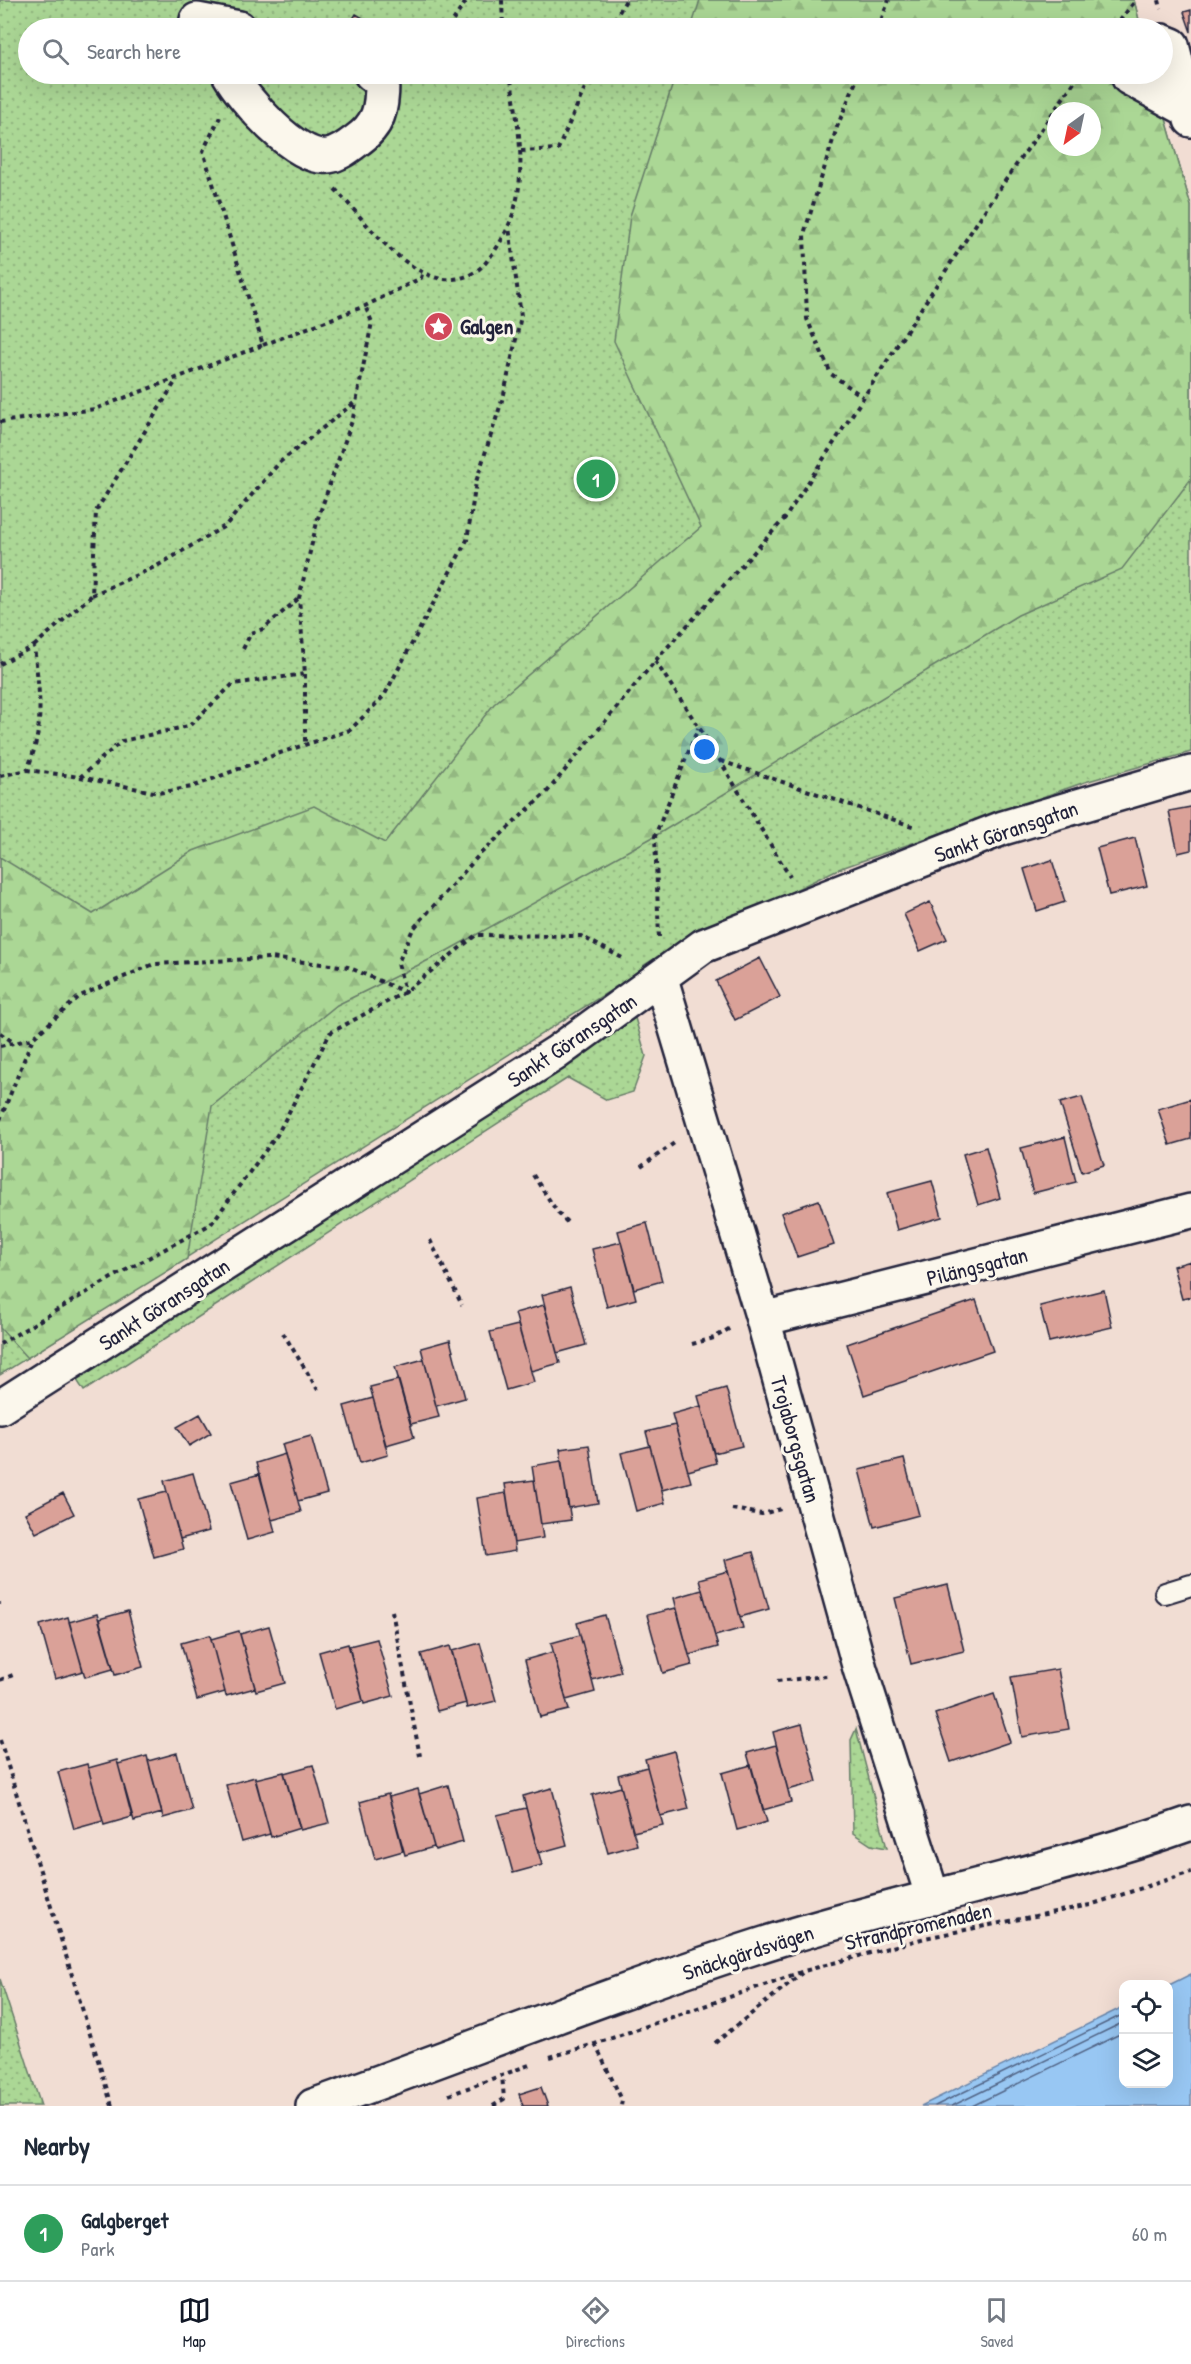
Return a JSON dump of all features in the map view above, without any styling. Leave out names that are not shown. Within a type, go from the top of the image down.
[{"type":"street","points":[[1173,49],[1190,115]]},
{"type":"street","points":[[235,84],[261,117],[298,147],[325,157],[343,151],[366,134],[382,109],[382,84]]},
{"type":"street","points":[[1140,84],[1190,115]]},
{"type":"street","name":"Sankt Göransgatan","points":[[0,1407],[556,1053],[661,979],[703,946],[1003,828],[1191,773]]},
{"type":"street","name":"Trojaborgsgatan","points":[[661,979],[763,1319],[860,1669],[933,1898]]},
{"type":"street","name":"Pilängsgatan","points":[[763,1319],[1191,1211]]},
{"type":"street","name":"Snäckgärdsvägen","points":[[313,2106],[485,2042],[780,1939],[933,1898],[1191,1823]]},
{"type":"lane","points":[[1166,1593],[1191,1585]]},
{"type":"path","points":[[455,18],[467,0]]},
{"type":"path","points":[[502,0],[503,18]]},
{"type":"path","points":[[616,18],[626,0]]},
{"type":"path","points":[[882,18],[889,0]]},
{"type":"path","points":[[1122,18],[1136,0]]},
{"type":"path","points":[[235,84],[204,151],[263,345]]},
{"type":"path","points":[[325,157],[331,184],[398,256],[433,276],[448,279],[468,276],[482,268],[501,244],[518,203],[521,152],[511,84]]},
{"type":"path","points":[[521,152],[558,149],[587,84]]},
{"type":"path","points":[[855,84],[837,127],[804,234],[807,319],[831,374],[863,397]]},
{"type":"path","points":[[405,992],[398,963],[413,929],[480,854],[547,792],[655,661],[785,518],[991,201],[1073,84]]},
{"type":"path","points":[[0,776],[27,770],[81,777],[158,793],[192,787],[305,744],[350,730],[384,696],[467,540],[476,482],[504,394],[521,316],[509,227]]},
{"type":"path","points":[[0,422],[95,409],[365,306],[421,278],[423,271]]},
{"type":"path","points":[[305,744],[305,674],[299,598],[318,518],[346,443],[356,402],[372,321],[365,306]]},
{"type":"path","points":[[92,596],[96,511],[178,377]]},
{"type":"path","points":[[0,664],[34,646],[92,596],[157,566],[225,526],[280,462],[356,402]]},
{"type":"path","points":[[243,649],[251,633],[263,629],[299,598]]},
{"type":"path","points":[[27,770],[35,749],[41,716],[34,646]]},
{"type":"path","points":[[655,661],[720,761],[808,905]]},
{"type":"path","points":[[81,777],[122,741],[189,726],[233,684],[305,674]]},
{"type":"path","points":[[661,979],[655,836],[699,728]]},
{"type":"path","points":[[720,761],[964,843]]},
{"type":"path","points":[[0,1344],[106,1281],[211,1224],[277,1136],[330,1033],[405,992],[476,935],[581,936],[661,979]]},
{"type":"path","points":[[0,1120],[32,1039],[80,996],[154,963],[281,959],[348,967],[405,992]]},
{"type":"path","points":[[0,1033],[13,1042]]},
{"type":"path","points":[[0,1046],[32,1039]]},
{"type":"path","points":[[641,1167],[682,1138],[704,1127]]},
{"type":"path","points":[[533,1175],[558,1213],[567,1222]]},
{"type":"path","points":[[430,1240],[462,1305]]},
{"type":"path","points":[[692,1344],[714,1338],[737,1325],[763,1319]]},
{"type":"path","points":[[282,1333],[318,1390]]},
{"type":"path","points":[[732,1509],[762,1514]]},
{"type":"path","points":[[392,1611],[420,1756]]},
{"type":"path","points":[[0,1680],[13,1675]]},
{"type":"path","points":[[777,1681],[807,1679]]},
{"type":"path","points":[[0,1740],[112,2106]]},
{"type":"path","name":"Strandpromenaden","points":[[545,2058],[595,2044],[804,1971],[925,1938],[1090,1905],[1191,1872]]},
{"type":"path","points":[[715,2043],[804,1971]]},
{"type":"path","points":[[595,2044],[622,2100],[621,2106]]},
{"type":"path","points":[[447,2096],[534,2063]]},
{"type":"green space","points":[[0,0],[1134,0],[1138,18],[18,18],[18,84],[1156,84],[1191,206],[1191,752],[1085,782],[836,870],[643,966],[643,970],[0,1375]]},
{"type":"green space","points":[[700,0],[1134,0],[1138,18],[694,18]]},
{"type":"green space","points":[[673,84],[1156,84],[1191,206],[1191,479],[1122,569],[1018,615],[655,836],[445,952],[337,1005],[212,1106],[187,1259],[27,1358],[0,1328],[0,857],[93,914],[193,851],[314,806],[385,843],[494,704],[701,527],[614,341],[630,216]]},
{"type":"green space","points":[[633,1011],[646,1056],[633,1092],[607,1100],[568,1078],[84,1391],[73,1374]]},
{"type":"green space","points":[[856,1729],[887,1848],[871,1845],[853,1833],[851,1740]]},
{"type":"green space","points":[[0,1979],[41,2106],[0,2106]]},
{"type":"water","points":[[1191,1974],[1191,2106],[921,2106],[1119,2009],[1119,2088],[1173,2088],[1173,1983]]},
{"type":"building","points":[[1191,10],[1191,32],[1184,12]]},
{"type":"building","points":[[1191,807],[1191,850],[1178,853],[1169,811]]},
{"type":"building","points":[[1135,838],[1147,886],[1109,895],[1097,848]]},
{"type":"building","points":[[1052,860],[1065,902],[1037,911],[1024,869]]},
{"type":"building","points":[[930,902],[947,939],[920,951],[904,914]]},
{"type":"building","points":[[760,958],[780,997],[735,1020],[716,981]]},
{"type":"building","points":[[1082,1097],[1104,1165],[1082,1172],[1060,1103]]},
{"type":"building","points":[[1191,1099],[1191,1139],[1170,1145],[1158,1109]]},
{"type":"building","points":[[1065,1137],[1076,1182],[1033,1193],[1021,1148]]},
{"type":"building","points":[[986,1147],[1000,1198],[978,1205],[963,1154]]},
{"type":"building","points":[[932,1181],[942,1217],[897,1230],[887,1193]]},
{"type":"building","points":[[819,1200],[834,1245],[797,1257],[781,1213]]},
{"type":"building","points":[[647,1223],[662,1281],[634,1289],[618,1231]]},
{"type":"building","points":[[621,1242],[636,1299],[607,1307],[592,1249]]},
{"type":"building","points":[[1191,1261],[1191,1297],[1182,1299],[1173,1266]]},
{"type":"building","points":[[570,1287],[586,1345],[557,1353],[542,1295]]},
{"type":"building","points":[[1104,1290],[1112,1327],[1049,1342],[1040,1306]]},
{"type":"building","points":[[976,1300],[993,1351],[864,1395],[847,1344]]},
{"type":"building","points":[[544,1305],[560,1363],[531,1371],[515,1313]]},
{"type":"building","points":[[518,1325],[534,1382],[506,1390],[490,1332]]},
{"type":"building","points":[[450,1340],[465,1398],[436,1406],[421,1348]]},
{"type":"building","points":[[424,1359],[439,1417],[411,1424],[395,1367]]},
{"type":"building","points":[[398,1380],[414,1437],[386,1445],[370,1387]]},
{"type":"building","points":[[726,1388],[742,1446],[714,1453],[698,1396]]},
{"type":"building","points":[[373,1398],[388,1455],[360,1463],[344,1406]]},
{"type":"building","points":[[701,1406],[716,1463],[688,1471],[672,1414]]},
{"type":"building","points":[[200,1414],[211,1433],[189,1446],[177,1427]]},
{"type":"building","points":[[675,1425],[691,1482],[662,1490],[646,1432]]},
{"type":"building","points":[[311,1436],[327,1493],[298,1501],[282,1444]]},
{"type":"building","points":[[589,1445],[598,1503],[568,1508],[560,1449]]},
{"type":"building","points":[[650,1446],[665,1503],[636,1511],[621,1453]]},
{"type":"building","points":[[285,1454],[301,1512],[272,1520],[256,1463]]},
{"type":"building","points":[[904,1459],[919,1515],[874,1527],[859,1470]]},
{"type":"building","points":[[561,1461],[571,1520],[541,1524],[532,1466]]},
{"type":"building","points":[[193,1473],[209,1531],[180,1539],[164,1481]]},
{"type":"building","points":[[260,1474],[275,1532],[247,1540],[231,1482]]},
{"type":"building","points":[[534,1480],[543,1538],[514,1543],[505,1484]]},
{"type":"building","points":[[167,1492],[183,1549],[154,1557],[138,1499]]},
{"type":"building","points":[[63,1493],[74,1514],[36,1533],[25,1513]]},
{"type":"building","points":[[506,1493],[515,1551],[486,1556],[477,1498]]},
{"type":"building","points":[[753,1552],[769,1609],[740,1617],[725,1560]]},
{"type":"building","points":[[728,1571],[743,1628],[715,1636],[699,1579]]},
{"type":"building","points":[[948,1585],[964,1651],[911,1664],[895,1598]]},
{"type":"building","points":[[702,1590],[718,1647],[689,1655],[674,1598]]},
{"type":"building","points":[[676,1608],[692,1665],[663,1673],[647,1615]]},
{"type":"building","points":[[128,1611],[143,1667],[115,1675],[99,1619]]},
{"type":"building","points":[[97,1614],[113,1669],[85,1677],[69,1622]]},
{"type":"building","points":[[605,1615],[621,1672],[592,1680],[577,1623]]},
{"type":"building","points":[[68,1617],[83,1671],[55,1679],[40,1625]]},
{"type":"building","points":[[269,1626],[285,1683],[256,1691],[240,1634]]},
{"type":"building","points":[[239,1631],[255,1688],[226,1696],[211,1639]]},
{"type":"building","points":[[210,1635],[225,1692],[197,1700],[181,1643]]},
{"type":"building","points":[[580,1635],[595,1692],[566,1700],[551,1643]]},
{"type":"building","points":[[377,1639],[393,1696],[364,1704],[349,1646]]},
{"type":"building","points":[[480,1643],[496,1701],[467,1708],[452,1651]]},
{"type":"building","points":[[348,1644],[363,1701],[335,1709],[319,1652]]},
{"type":"building","points":[[450,1646],[466,1703],[437,1711],[421,1654]]},
{"type":"building","points":[[553,1652],[569,1710],[540,1717],[525,1660]]},
{"type":"building","points":[[1058,1669],[1069,1729],[1022,1737],[1011,1677]]},
{"type":"building","points":[[994,1694],[1010,1742],[951,1762],[935,1714]]},
{"type":"building","points":[[802,1724],[817,1782],[788,1790],[773,1732]]},
{"type":"building","points":[[776,1745],[791,1802],[763,1810],[747,1753]]},
{"type":"building","points":[[674,1751],[689,1809],[660,1816],[645,1759]]},
{"type":"building","points":[[177,1753],[192,1810],[163,1818],[148,1761]]},
{"type":"building","points":[[147,1756],[162,1813],[134,1821],[118,1764]]},
{"type":"building","points":[[117,1760],[132,1817],[104,1825],[88,1768]]},
{"type":"building","points":[[87,1764],[103,1821],[74,1829],[58,1772]]},
{"type":"building","points":[[313,1765],[329,1823],[300,1830],[284,1773]]},
{"type":"building","points":[[751,1765],[767,1822],[737,1830],[722,1773]]},
{"type":"building","points":[[647,1767],[663,1825],[633,1832],[618,1775]]},
{"type":"building","points":[[284,1772],[300,1828],[271,1837],[255,1779]]},
{"type":"building","points":[[255,1777],[270,1834],[242,1842],[226,1785]]},
{"type":"building","points":[[448,1785],[463,1842],[435,1850],[419,1794]]},
{"type":"building","points":[[621,1787],[637,1845],[608,1853],[592,1795]]},
{"type":"building","points":[[552,1788],[567,1845],[538,1853],[523,1796]]},
{"type":"building","points":[[418,1789],[434,1847],[405,1855],[389,1797]]},
{"type":"building","points":[[388,1794],[403,1851],[375,1859],[360,1802]]},
{"type":"building","points":[[526,1808],[542,1865],[513,1873],[497,1815]]},
{"type":"building","points":[[541,2087],[548,2106],[523,2106],[519,2094]]},
{"type":"place","name":"Galgen","points":[[439,326]]},
{"type":"place","name":"Galgberget","points":[[596,479]]}]
